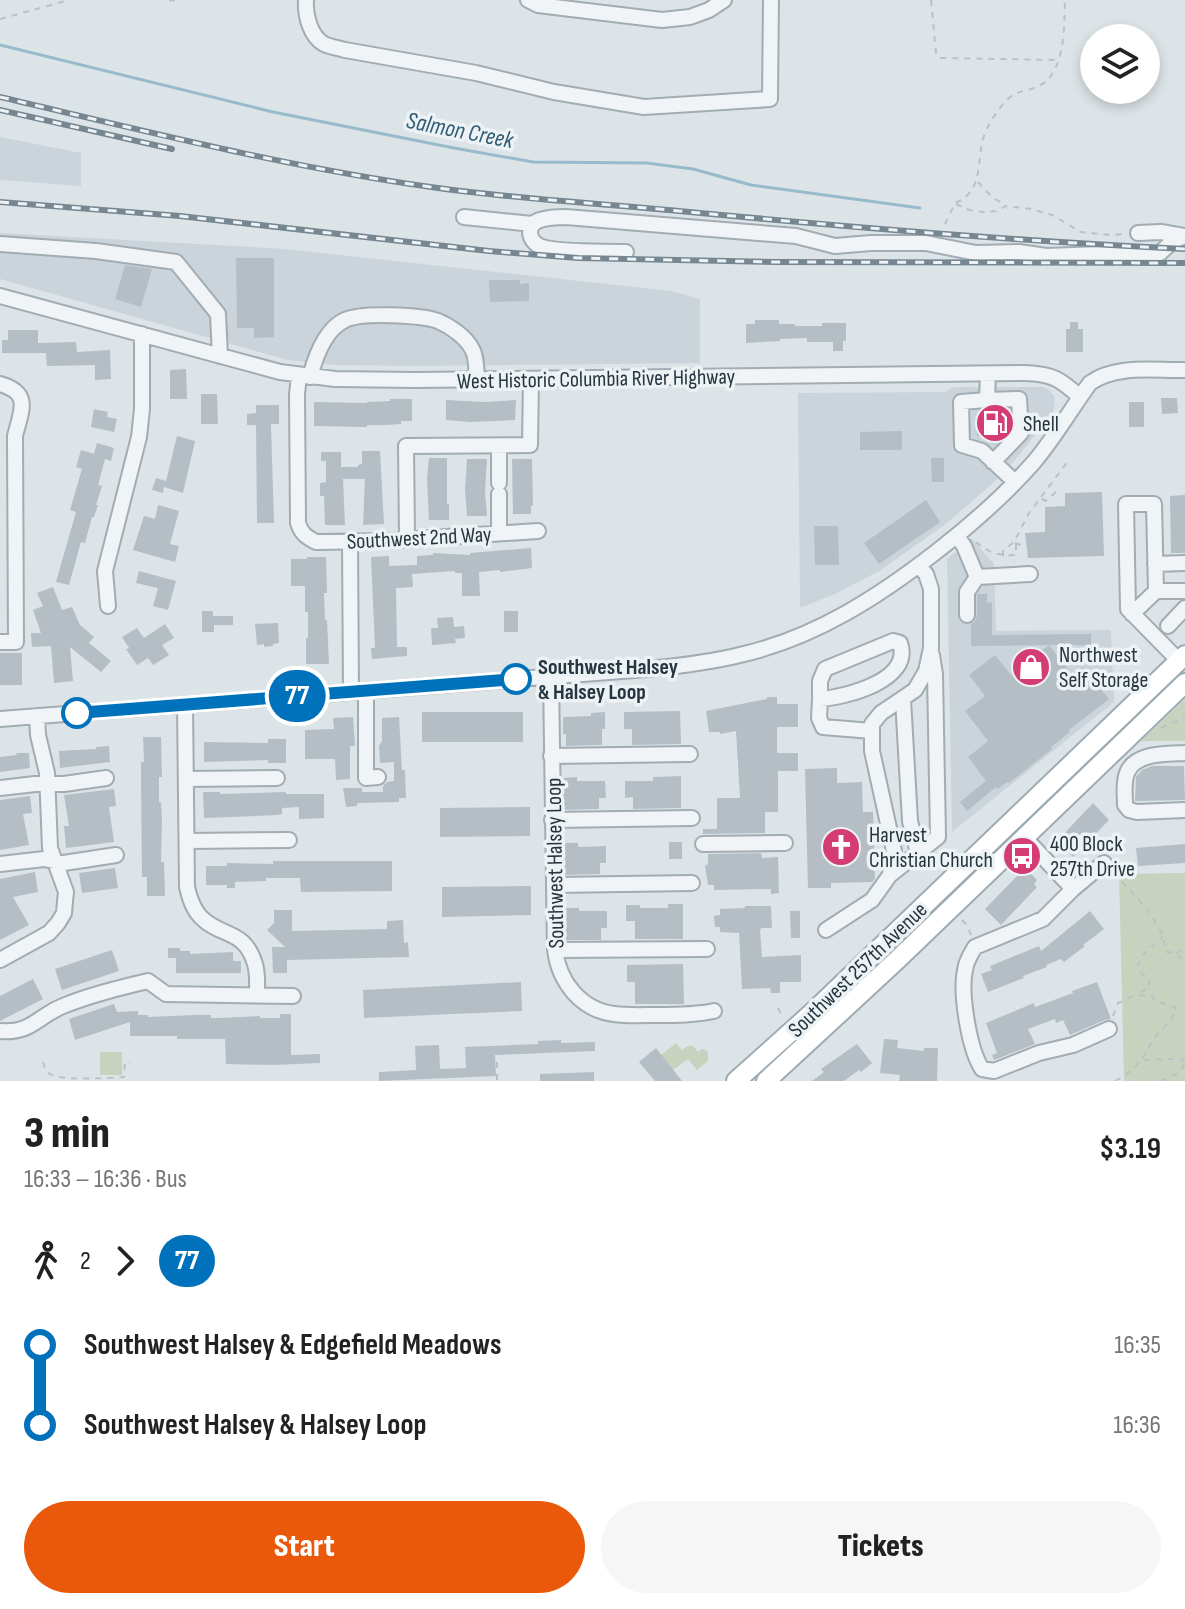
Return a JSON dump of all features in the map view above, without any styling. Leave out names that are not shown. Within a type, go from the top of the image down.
[{"type":"main road","name":"Southwest 257th Avenue","points":[[736,1081],[813,1012],[1182,658]]},
{"type":"main road","name":"Southwest 257th Avenue","points":[[766,1081],[1185,683]]},
{"type":"street","points":[[306,0],[305,10],[312,31],[324,44],[476,73],[554,92],[644,107],[770,99],[771,0]]},
{"type":"street","points":[[528,0],[538,5],[662,20],[690,17],[724,0]]},
{"type":"street","points":[[464,217],[532,224],[552,217],[587,218],[796,236],[835,246],[926,243],[976,253],[1019,252],[1046,256],[1150,256],[1185,236]]},
{"type":"street","points":[[532,224],[530,236],[540,247],[626,252]]},
{"type":"street","points":[[1138,233],[1161,232],[1185,236]]},
{"type":"street","points":[[0,244],[176,262],[218,314],[220,356]]},
{"type":"street","points":[[28,261],[36,249],[48,247]]},
{"type":"street","name":"West Historic Columbia River Highway","points":[[0,296],[304,376],[361,380],[1048,374],[1057,377],[1080,397]]},
{"type":"street","points":[[304,376],[327,336],[344,320],[374,314],[436,320],[449,327],[465,339],[474,351],[477,379]]},
{"type":"street","points":[[108,606],[105,571],[139,437],[142,334]]},
{"type":"street","points":[[0,719],[551,677],[682,665],[745,654],[821,627],[845,615],[919,566],[1015,482],[1048,444],[1090,383],[1110,372],[1185,370]]},
{"type":"street","points":[[987,400],[988,374]]},
{"type":"street","name":"Southwest 2nd Way","points":[[304,376],[297,394],[298,523],[303,534],[316,542],[387,541],[538,531]]},
{"type":"street","points":[[407,538],[406,446],[530,445],[531,379]]},
{"type":"street","points":[[0,384],[18,393],[23,405],[15,436],[16,642],[0,642]]},
{"type":"street","points":[[993,462],[1021,433],[1019,399],[961,402],[962,445],[982,451],[993,462],[1015,482]]},
{"type":"street","points":[[499,446],[499,533]]},
{"type":"street","points":[[1156,591],[1154,504],[1126,504],[1128,609],[1182,658]]},
{"type":"street","points":[[961,532],[977,577]]},
{"type":"street","points":[[350,541],[366,778],[378,777]]},
{"type":"street","points":[[1155,564],[1185,563]]},
{"type":"street","points":[[826,930],[872,900],[890,875],[938,837],[931,589],[926,574],[919,566]]},
{"type":"street","points":[[977,577],[1030,574]]},
{"type":"street","points":[[967,615],[967,592],[977,577]]},
{"type":"street","points":[[1132,614],[1156,591],[1185,591]]},
{"type":"street","points":[[1168,626],[1185,608]]},
{"type":"street","points":[[820,699],[868,688],[895,671],[903,655],[900,643],[893,641],[825,669],[820,681],[819,718],[823,727],[872,731]]},
{"type":"street","points":[[890,875],[894,851],[872,751],[872,724],[881,713],[915,690],[926,671],[931,648]]},
{"type":"street","name":"Southwest Halsey Loop","points":[[551,677],[555,950],[566,984],[580,999],[602,1011],[625,1015],[714,1011]]},
{"type":"street","points":[[868,688],[881,713]]},
{"type":"street","points":[[903,699],[910,821],[918,853]]},
{"type":"street","points":[[185,705],[187,887],[190,900],[205,922],[238,938],[249,950],[257,973],[257,995]]},
{"type":"street","points":[[0,960],[49,933],[64,913],[66,892],[53,861],[48,836],[47,773],[37,716]]},
{"type":"street","points":[[1185,753],[1160,754],[1142,759],[1132,765],[1125,786],[1125,805],[1129,810],[1185,810]]},
{"type":"street","points":[[551,756],[690,754]]},
{"type":"street","points":[[0,788],[106,778]]},
{"type":"street","points":[[186,779],[277,778]]},
{"type":"street","points":[[552,820],[692,818]]},
{"type":"street","points":[[1024,837],[1073,889]]},
{"type":"street","points":[[187,841],[289,840]]},
{"type":"street","points":[[703,844],[785,843]]},
{"type":"street","points":[[0,864],[44,859],[64,863],[116,855]]},
{"type":"street","points":[[1104,863],[1043,919],[975,947],[964,972],[964,995],[972,1049],[982,1069],[994,1071],[1039,1053],[1073,1045],[1109,1029]]},
{"type":"street","points":[[554,885],[692,883]]},
{"type":"street","points":[[555,950],[707,949]]},
{"type":"street","points":[[0,1031],[23,1029],[59,1007],[148,981],[166,994],[293,996]]},
{"type":"path","points":[[0,19],[69,0]]},
{"type":"path","points":[[169,0],[180,0]]},
{"type":"path","points":[[931,0],[936,53],[940,58],[1058,60]]},
{"type":"path","points":[[945,224],[955,203],[970,193],[977,181],[985,133],[1002,105],[1015,94],[1038,87],[1058,60],[1064,46],[1065,0]]},
{"type":"path","points":[[977,181],[1006,206],[1052,215],[1081,232],[1111,235],[1138,233]]},
{"type":"path","points":[[955,203],[983,212],[1006,206]]},
{"type":"path","points":[[961,532],[984,548],[1003,556],[1016,555],[1015,543],[1025,519],[1069,460]]},
{"type":"path","points":[[1041,498],[1046,501],[1058,490]]},
{"type":"path","points":[[1015,543],[1026,547]]},
{"type":"path","points":[[1003,556],[1003,551],[1015,543]]},
{"type":"path","points":[[1104,863],[1142,903],[1163,936],[1167,952],[1176,953],[1185,948]]},
{"type":"path","points":[[949,910],[967,925],[975,947]]},
{"type":"path","points":[[1109,1029],[1118,1003],[1149,987],[1149,978],[1142,974],[1138,965],[1141,957],[1163,936]]},
{"type":"path","points":[[1176,953],[1185,962]]},
{"type":"path","points":[[1115,1081],[1127,1075],[1149,1052],[1151,1044],[1171,1022],[1176,1011],[1175,1007],[1155,1001],[1152,996],[1137,995]]},
{"type":"path","points":[[1142,1059],[1183,1060],[1185,1063],[1177,1074],[1161,1081]]},
{"type":"path","points":[[43,1062],[54,1077],[90,1079],[124,1077],[125,1062],[130,1062]]},
{"type":"path","points":[[497,1062],[497,1081]]},
{"type":"shaded area","points":[[0,137],[81,153],[81,186],[0,180]]},
{"type":"shaded area","points":[[0,233],[285,249],[671,291],[700,299],[700,363],[417,366],[334,365],[288,360],[0,279]]},
{"type":"shaded area","points":[[954,387],[1042,387],[1054,396],[1055,405],[1052,414],[1015,460],[947,523],[881,570],[800,608],[798,393],[945,392]]},
{"type":"shaded area","name":"Northwest Self Storage","points":[[972,539],[994,564],[996,631],[1111,630],[1114,702],[952,832],[947,559]]},
{"type":"green space","points":[[1185,699],[1185,741],[1141,741]]},
{"type":"green space","points":[[1185,873],[1185,1081],[1124,1081],[1119,874]]},
{"type":"green space","points":[[676,1043],[682,1050],[693,1046],[698,1052],[706,1050],[708,1061],[697,1070],[688,1059],[673,1070],[661,1055]]},
{"type":"green space","points":[[100,1052],[122,1052],[122,1075],[100,1075]]},
{"type":"building","points":[[236,258],[274,258],[274,337],[254,338],[254,328],[237,328]]},
{"type":"building","points":[[125,265],[152,269],[141,307],[115,299]]},
{"type":"building","points":[[489,280],[529,283],[529,301],[490,302]]},
{"type":"building","points":[[755,320],[779,320],[779,324],[795,326],[846,323],[846,341],[843,341],[843,351],[833,351],[833,342],[807,342],[807,338],[746,343],[746,324],[755,324]]},
{"type":"building","points":[[1070,322],[1078,322],[1078,329],[1083,329],[1083,352],[1066,352],[1066,329],[1070,329]]},
{"type":"building","points":[[8,330],[38,330],[38,343],[76,342],[77,352],[110,350],[111,379],[95,380],[95,365],[47,366],[46,353],[2,353],[2,340],[8,340]]},
{"type":"building","points":[[186,369],[187,399],[170,399],[170,370]]},
{"type":"building","points":[[201,394],[217,394],[218,424],[201,424]]},
{"type":"building","points":[[1161,398],[1177,398],[1178,413],[1162,414]]},
{"type":"building","points":[[412,399],[412,421],[367,427],[314,426],[314,402],[367,403]]},
{"type":"building","points":[[446,400],[516,400],[515,420],[446,420]]},
{"type":"building","points":[[1129,402],[1144,402],[1144,427],[1129,427]]},
{"type":"building","points":[[256,405],[279,405],[279,424],[271,424],[274,523],[257,523],[256,425],[247,425],[247,414],[256,413]]},
{"type":"building","points":[[94,409],[108,412],[107,417],[117,419],[114,432],[91,427]]},
{"type":"building","name":"Shell","points":[[1003,412],[1010,412],[1011,428],[999,429],[999,434],[977,436],[976,419],[1003,417]]},
{"type":"building","points":[[902,431],[902,450],[860,450],[860,432]]},
{"type":"building","points":[[177,436],[195,441],[183,493],[164,487],[163,493],[152,490],[156,478],[166,481]]},
{"type":"building","points":[[97,443],[114,448],[111,461],[105,459],[98,485],[102,486],[98,505],[85,543],[81,542],[69,585],[56,582],[76,512],[70,510],[82,469],[76,467],[81,450],[94,454]]},
{"type":"building","points":[[362,451],[380,451],[384,524],[363,525],[365,479],[343,479],[345,525],[325,525],[324,496],[320,496],[320,483],[326,482],[326,461],[321,461],[321,452],[341,452],[341,467],[358,467],[362,464]]},
{"type":"building","points":[[429,458],[447,458],[449,520],[429,520]]},
{"type":"building","points":[[931,458],[944,458],[944,482],[932,482]]},
{"type":"building","points":[[467,459],[487,459],[487,516],[467,516]]},
{"type":"building","points":[[512,459],[532,459],[531,514],[513,514]]},
{"type":"building","points":[[1102,492],[1104,556],[1028,558],[1025,533],[1045,532],[1045,507],[1065,506],[1065,493]]},
{"type":"building","points":[[1185,495],[1185,553],[1171,553],[1170,496]]},
{"type":"building","points":[[926,500],[940,522],[879,564],[864,543]]},
{"type":"building","points":[[158,505],[179,511],[170,544],[179,546],[175,562],[133,550],[144,516],[155,519]]},
{"type":"building","points":[[814,526],[838,526],[839,565],[815,565]]},
{"type":"building","points":[[531,548],[532,568],[479,572],[480,596],[462,596],[462,573],[412,574],[413,587],[396,588],[397,647],[407,647],[407,656],[372,659],[371,648],[375,648],[371,557],[389,556],[389,566],[417,565],[417,556],[433,553],[470,555]]},
{"type":"building","points":[[326,557],[327,593],[324,593],[329,664],[306,664],[308,612],[305,612],[305,586],[291,586],[291,559]]},
{"type":"building","points":[[139,571],[176,581],[168,610],[153,606],[158,588],[136,583]]},
{"type":"building","points":[[53,587],[62,610],[72,607],[80,625],[94,637],[89,643],[111,661],[101,672],[70,647],[73,681],[54,683],[51,646],[32,647],[31,633],[41,633],[33,610],[43,606],[37,593]]},
{"type":"building","points":[[977,594],[987,594],[987,603],[992,602],[992,635],[1091,634],[1091,645],[971,646],[971,624],[977,616]]},
{"type":"building","points":[[202,611],[213,611],[213,616],[233,616],[233,625],[214,625],[214,632],[202,632]]},
{"type":"building","points":[[504,611],[518,611],[518,632],[504,632]]},
{"type":"building","points":[[453,617],[454,627],[464,626],[465,638],[455,639],[456,643],[432,645],[431,628],[438,628],[437,618]]},
{"type":"building","points":[[278,623],[279,643],[264,647],[264,644],[257,645],[255,624]]},
{"type":"building","points":[[165,624],[174,638],[162,645],[169,655],[153,665],[148,658],[137,665],[122,637],[137,628],[144,638]]},
{"type":"building","points":[[1049,645],[1072,674],[1082,667],[1109,699],[1009,783],[998,789],[996,787],[967,811],[960,802],[986,781],[968,757],[988,741],[965,711],[985,696],[969,675],[995,655],[1011,675]]},
{"type":"building","points":[[0,653],[22,653],[22,685],[0,685]]},
{"type":"building","points":[[777,697],[777,704],[798,704],[798,727],[777,727],[777,753],[798,753],[798,771],[778,771],[778,812],[765,812],[765,833],[703,834],[703,829],[717,829],[717,798],[740,798],[736,731],[720,734],[709,732],[706,711]]},
{"type":"building","points":[[680,711],[681,744],[632,745],[632,729],[624,729],[624,712]]},
{"type":"building","points":[[422,712],[523,712],[523,742],[422,742]]},
{"type":"building","points":[[605,712],[602,745],[566,746],[563,717]]},
{"type":"building","points":[[353,717],[355,746],[350,746],[350,779],[336,780],[335,759],[305,759],[305,730],[334,729],[333,718]]},
{"type":"building","points":[[399,717],[406,798],[399,798],[399,802],[357,803],[357,806],[346,807],[343,788],[383,792],[387,782],[394,781],[394,762],[380,763],[379,746],[382,741],[382,718]]},
{"type":"building","points":[[143,737],[161,737],[159,802],[165,896],[147,896],[147,877],[142,877]]},
{"type":"building","points":[[268,739],[286,739],[286,763],[268,763],[268,760],[204,762],[204,742],[268,743]]},
{"type":"building","points":[[109,746],[110,762],[60,768],[59,751]]},
{"type":"building","points":[[29,753],[30,768],[0,772],[0,757]]},
{"type":"building","points":[[1152,766],[1184,766],[1185,800],[1135,801],[1136,777]]},
{"type":"building","name":"Harvest Christian Church","points":[[837,768],[837,783],[862,782],[863,812],[873,812],[875,879],[872,882],[831,883],[831,888],[808,888],[805,769]]},
{"type":"building","points":[[681,776],[681,808],[633,809],[633,797],[625,798],[625,781],[653,781],[653,777]]},
{"type":"building","points":[[577,777],[577,781],[605,781],[606,798],[599,798],[599,809],[563,810],[563,778]]},
{"type":"building","points":[[114,789],[116,806],[109,807],[114,842],[66,848],[64,826],[69,826],[64,795]]},
{"type":"building","points":[[203,792],[324,794],[324,818],[299,819],[299,807],[282,808],[282,814],[278,815],[204,818]]},
{"type":"building","points":[[30,796],[32,813],[23,814],[29,845],[0,850],[0,800]]},
{"type":"building","points":[[1093,803],[1109,820],[1073,857],[1057,841]]},
{"type":"building","points":[[530,807],[530,836],[440,837],[440,808]]},
{"type":"building","points":[[669,842],[682,842],[682,859],[669,859]]},
{"type":"building","points":[[564,843],[578,843],[578,847],[606,846],[606,863],[600,863],[600,874],[564,875]]},
{"type":"building","points":[[1185,844],[1185,863],[1138,866],[1136,848]]},
{"type":"building","points":[[761,853],[762,858],[778,857],[779,893],[771,894],[771,889],[714,890],[714,885],[708,885],[705,866],[708,864],[708,854]]},
{"type":"building","points":[[273,861],[392,861],[392,891],[301,892],[300,878],[235,882],[235,888],[206,885],[206,866],[273,864]]},
{"type":"building","points":[[115,868],[118,888],[82,893],[79,873]]},
{"type":"building","points":[[1022,871],[1025,874],[1028,871],[1037,880],[1034,884],[1037,887],[1001,925],[985,909]]},
{"type":"building","points":[[35,872],[38,892],[13,897],[29,925],[0,940],[0,879]]},
{"type":"building","points":[[531,886],[531,915],[442,917],[442,887]]},
{"type":"building","points":[[668,904],[683,904],[683,939],[635,939],[635,921],[626,921],[626,905],[668,908]]},
{"type":"building","points":[[771,906],[772,928],[761,928],[760,931],[762,957],[801,955],[801,982],[780,982],[780,993],[771,993],[770,988],[742,989],[739,933],[720,932],[720,927],[715,927],[714,916],[720,915],[720,909]]},
{"type":"building","points":[[564,908],[607,911],[607,928],[601,928],[601,940],[565,940]]},
{"type":"building","points":[[274,910],[292,910],[292,931],[387,929],[387,921],[403,920],[404,943],[408,942],[409,957],[287,960],[287,973],[273,973],[272,947],[285,947],[267,930],[274,923]]},
{"type":"building","points":[[790,911],[800,911],[800,938],[791,938]]},
{"type":"building","points":[[1090,911],[1104,929],[1085,946],[1064,962],[1061,959],[988,992],[981,974],[992,970],[990,966],[1039,946],[1041,951]]},
{"type":"building","points":[[168,948],[180,948],[180,951],[190,951],[190,954],[233,952],[233,961],[241,961],[241,973],[176,973],[176,958],[168,958]]},
{"type":"building","points":[[112,950],[119,971],[62,990],[55,969]]},
{"type":"building","points":[[683,964],[684,1004],[635,1004],[635,982],[627,982],[627,965]]},
{"type":"building","points":[[33,979],[43,999],[0,1021],[0,996]]},
{"type":"building","points":[[521,982],[522,1011],[364,1018],[363,990]]},
{"type":"building","points":[[1097,982],[1111,1019],[1070,1035],[1063,1020],[1056,1023],[1055,1019],[1028,1029],[1035,1044],[994,1060],[992,1055],[997,1053],[986,1023]]},
{"type":"building","points":[[114,1004],[117,1012],[138,1011],[138,1015],[148,1017],[211,1015],[211,1018],[280,1018],[280,1014],[291,1014],[291,1055],[320,1054],[320,1063],[226,1064],[225,1039],[130,1036],[130,1022],[75,1040],[69,1019]]},
{"type":"building","points":[[884,1039],[898,1040],[897,1048],[924,1051],[924,1048],[938,1048],[937,1081],[899,1081],[900,1075],[880,1073]]},
{"type":"building","points":[[561,1040],[561,1043],[595,1042],[595,1051],[495,1055],[496,1076],[379,1081],[379,1072],[416,1070],[415,1046],[439,1045],[440,1069],[466,1068],[465,1047]]},
{"type":"building","points":[[857,1044],[872,1063],[844,1081],[812,1081],[824,1072],[821,1069]]},
{"type":"building","points":[[656,1048],[682,1081],[655,1081],[639,1062]]},
{"type":"building","points":[[594,1072],[594,1081],[540,1081],[540,1074]]},
{"type":"waterway","name":"Salmon Creek","points":[[0,45],[273,112],[533,162],[647,163],[693,169],[751,185],[920,208]]},
{"type":"railway","points":[[0,97],[273,159],[438,188],[868,228],[1185,249]]},
{"type":"railway","points":[[0,110],[172,149]]},
{"type":"railway","points":[[0,202],[180,216],[578,258],[1185,263]]},
{"type":"bus line","name":"77","points":[[77,713],[516,679]]},
{"type":"place","name":"Shell","points":[[995,423]]},
{"type":"place","name":"Northwest Self Storage","points":[[1031,667]]},
{"type":"place","name":"Southwest Halsey & Halsey Loop","points":[[516,679]]},
{"type":"place","name":"Harvest Christian Church","points":[[841,847]]},
{"type":"place","name":"400 Block 257th Drive","points":[[1022,856]]}]
